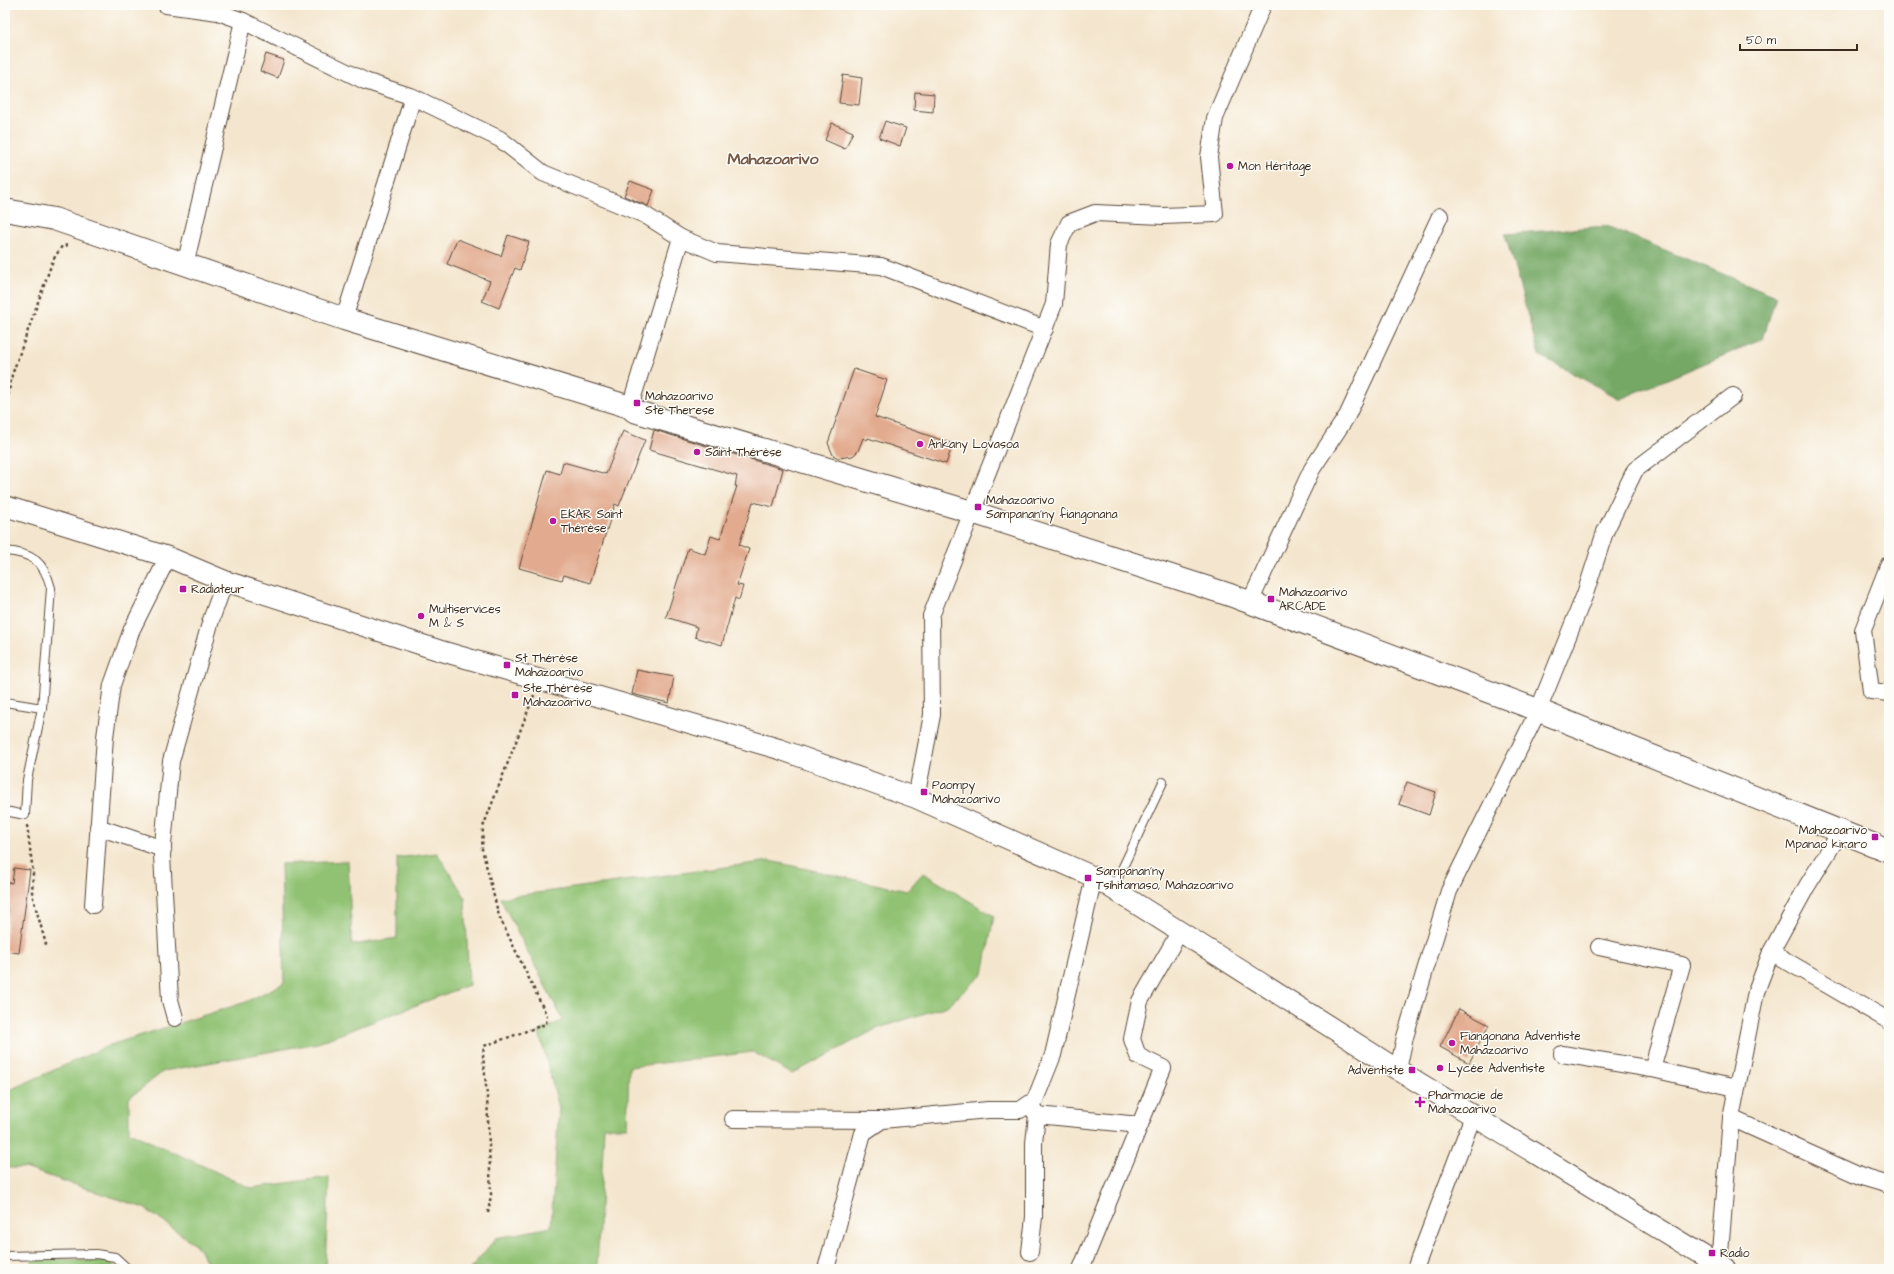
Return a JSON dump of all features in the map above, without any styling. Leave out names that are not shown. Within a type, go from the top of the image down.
[{"type":"main road","points":[[5,210],[54,219],[344,319],[630,407],[634,411],[971,512],[1250,602],[1538,711],[1889,851]]},
{"type":"street","points":[[166,5],[218,12],[244,21],[365,81],[413,97],[500,139],[543,172],[645,215],[681,238],[717,253],[881,266],[1045,329]]},
{"type":"street","points":[[916,798],[932,715],[931,616],[1054,304],[1059,244],[1069,223],[1095,212],[1163,216],[1215,214],[1209,157],[1215,118],[1263,5]]},
{"type":"street","points":[[185,265],[244,21]]},
{"type":"street","points":[[344,319],[413,97]]},
{"type":"street","points":[[1250,602],[1312,469],[1347,416],[1440,216]]},
{"type":"street","points":[[630,407],[681,238]]},
{"type":"street","points":[[1398,1070],[1409,1022],[1449,891],[1538,711],[1584,594],[1605,532],[1635,470],[1734,396]]},
{"type":"street","points":[[5,506],[168,557],[225,581],[438,650],[779,749],[916,798],[1094,876],[1398,1070],[1722,1267],[1731,1118],[1756,992],[1771,952],[1807,886],[1841,831]]},
{"type":"street","points":[[93,906],[105,737],[112,685],[132,629],[168,557]]},
{"type":"street","points":[[1889,564],[1863,630],[1871,691],[1889,693]]},
{"type":"street","points":[[175,1018],[170,1000],[163,849],[171,761],[210,620],[225,581]]},
{"type":"street","points":[[98,828],[163,849]]},
{"type":"street","points":[[1030,1252],[1034,1216],[1033,1110],[1035,1100],[1053,1055],[1094,876]]},
{"type":"street","points":[[1081,1269],[1163,1068],[1138,1056],[1132,1039],[1140,1001],[1180,931]]},
{"type":"street","points":[[1599,947],[1682,964],[1652,1069]]},
{"type":"street","points":[[1771,952],[1889,1021]]},
{"type":"street","points":[[1562,1054],[1652,1069],[1736,1088]]},
{"type":"street","points":[[733,1118],[882,1120],[988,1110],[1033,1110],[1140,1126]]},
{"type":"street","points":[[1415,1269],[1473,1116]]},
{"type":"street","points":[[1731,1118],[1862,1178],[1889,1185]]},
{"type":"street","points":[[826,1269],[863,1133],[882,1120]]},
{"type":"lane","points":[[5,551],[31,556],[47,572],[51,588],[42,708],[27,780],[25,815],[5,812]]},
{"type":"lane","points":[[5,702],[42,708]]},
{"type":"lane","points":[[1113,888],[1163,782]]},
{"type":"lane","points":[[5,1256],[96,1254],[115,1257],[128,1269]]},
{"type":"path","points":[[5,413],[12,375],[53,260],[62,246],[77,245]]},
{"type":"path","points":[[488,1213],[491,1195],[487,1095],[483,1055],[484,1046],[546,1024],[547,1016],[499,916],[482,849],[483,827],[540,680]]},
{"type":"path","points":[[25,815],[33,872],[32,894],[47,948]]},
{"type":"green space","points":[[1607,226],[1776,296],[1763,339],[1620,399],[1539,355],[1505,234]]},
{"type":"green space","points":[[437,853],[465,897],[469,985],[317,1043],[164,1071],[129,1098],[129,1132],[251,1188],[329,1177],[325,1269],[212,1269],[196,1245],[144,1208],[25,1168],[5,1168],[5,1092],[110,1045],[246,1002],[284,983],[281,864],[348,861],[352,945],[397,938],[397,858]]},
{"type":"green space","points":[[770,861],[907,891],[923,873],[994,916],[983,974],[947,1006],[876,1029],[792,1074],[753,1052],[629,1067],[627,1127],[604,1127],[597,1269],[470,1269],[496,1238],[551,1227],[559,1108],[539,1032],[563,1020],[500,898]]},
{"type":"green space","points":[[33,1258],[108,1261],[118,1269],[31,1269]]},
{"type":"building","points":[[266,54],[284,60],[278,78],[260,71]]},
{"type":"building","points":[[843,75],[862,78],[859,105],[839,103]]},
{"type":"building","points":[[915,92],[934,94],[933,112],[914,110]]},
{"type":"building","points":[[885,121],[906,128],[900,146],[879,138]]},
{"type":"building","points":[[832,123],[853,132],[845,149],[825,140]]},
{"type":"building","points":[[630,181],[654,190],[648,206],[624,196]]},
{"type":"building","points":[[508,235],[529,242],[520,270],[515,268],[499,308],[482,301],[490,281],[447,264],[457,239],[501,256]]},
{"type":"building","points":[[854,369],[887,380],[875,417],[953,444],[946,464],[868,438],[867,440],[863,438],[858,451],[853,456],[838,458],[833,455],[828,443]]},
{"type":"building","points":[[654,430],[783,469],[773,507],[753,502],[739,545],[749,549],[737,585],[743,586],[739,600],[735,598],[722,645],[695,637],[697,627],[666,617],[688,548],[705,554],[711,536],[720,539],[737,486],[735,486],[737,476],[649,450]]},
{"type":"building","points":[[623,431],[645,440],[619,506],[615,504],[590,583],[564,575],[562,580],[519,568],[547,470],[560,474],[563,462],[606,474]]},
{"type":"building","points":[[637,670],[674,677],[669,703],[632,694]]},
{"type":"building","points":[[1407,782],[1436,792],[1429,815],[1399,804]]},
{"type":"building","points":[[14,868],[30,870],[19,953],[5,951],[8,909],[5,909],[5,882],[12,883]]},
{"type":"building","points":[[1459,1009],[1489,1025],[1469,1063],[1440,1047]]},
{"type":"place","name":"Mon Héritage","points":[[1230,166]]},
{"type":"place","name":"Mahazoarivo Ste Therese","points":[[637,403]]},
{"type":"place","name":"Ankany Lovasoa","points":[[920,444]]},
{"type":"place","name":"Saint Thérèse","points":[[697,452]]},
{"type":"place","name":"Mahazoarivo Sampanan'ny fiangonana","points":[[978,507]]},
{"type":"place","name":"EKAR Saint Thérèse","points":[[553,521]]},
{"type":"place","name":"Radiateur","points":[[183,589]]},
{"type":"place","name":"Mahazoarivo ARCADE","points":[[1271,599]]},
{"type":"place","name":"Multiservices M & S","points":[[421,616]]},
{"type":"place","name":"St Thérèse Mahazoarivo","points":[[507,665]]},
{"type":"place","name":"Ste Thérèse Mahazoarivo","points":[[515,695]]},
{"type":"place","name":"Paompy Mahazoarivo","points":[[924,792]]},
{"type":"place","name":"Mahazoarivo Mpanao kiraro","points":[[1875,837]]},
{"type":"place","name":"Sampanan'ny Tsihitamaso, Mahazoarivo","points":[[1088,878]]},
{"type":"place","name":"Fiangonana Adventiste Mahazoarivo","points":[[1452,1043]]},
{"type":"place","name":"Lycée Adventiste","points":[[1440,1068]]},
{"type":"place","name":"Adventiste","points":[[1412,1070]]},
{"type":"place","name":"Pharmacie de Mahazoarivo","points":[[1420,1102]]},
{"type":"place","name":"Radio","points":[[1712,1253]]},
{"type":"district","name":"Mahazoarivo","points":[[773,159]]}]
